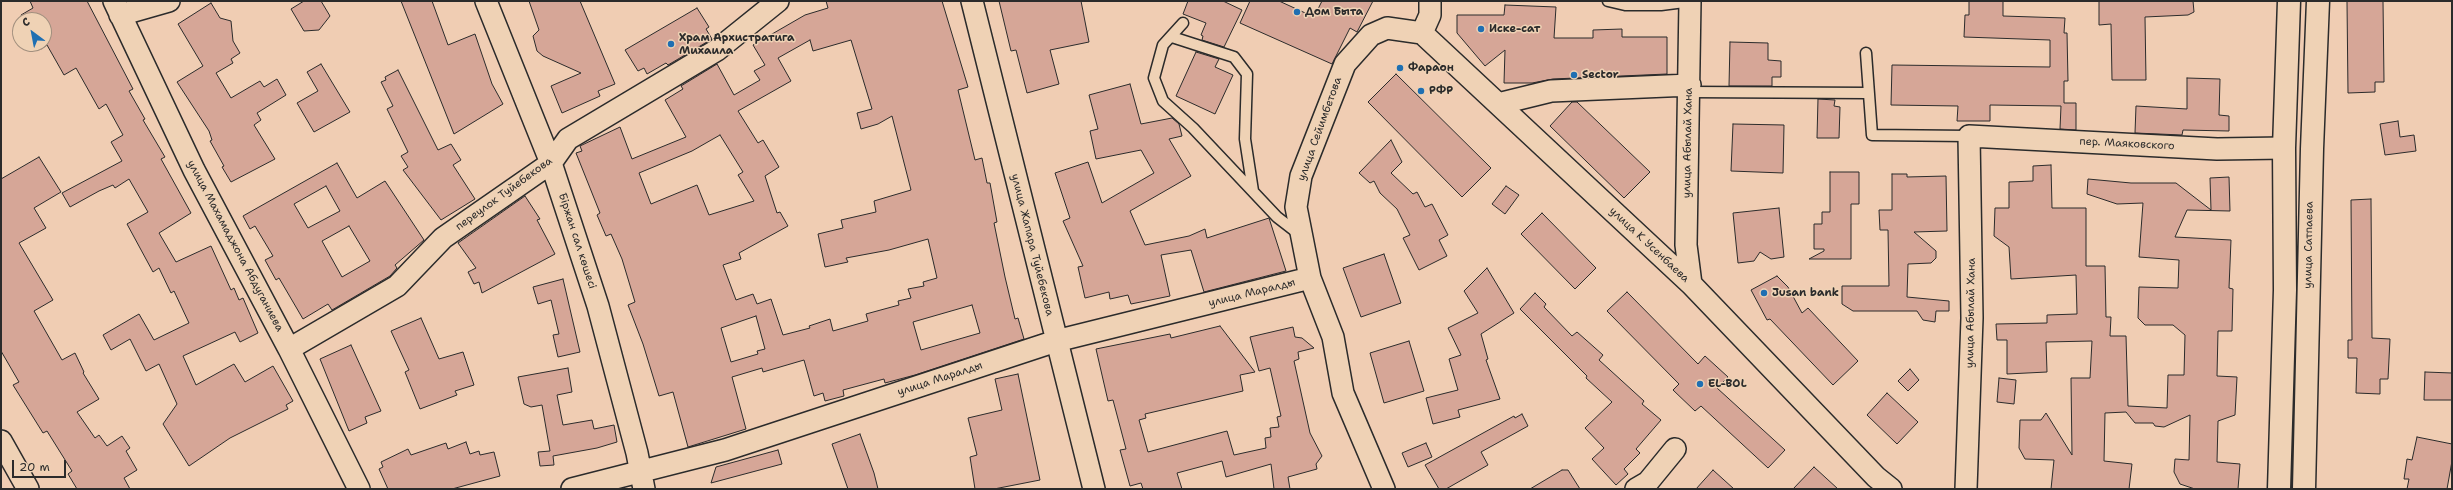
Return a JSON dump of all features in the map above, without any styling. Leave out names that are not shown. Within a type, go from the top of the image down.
[{"type":"street","points":[[117,8],[169,1]]},
{"type":"street","name":"Біржан сал көшесі","points":[[486,1],[551,163],[598,306],[637,453],[642,480]]},
{"type":"street","name":"переулок Туйебекова","points":[[289,349],[397,286],[443,238],[551,163],[568,139],[718,50],[778,1]]},
{"type":"street","name":"улица Жапара Туйебекова","points":[[972,1],[1094,489]]},
{"type":"street","points":[[1422,33],[1430,15],[1430,1]]},
{"type":"street","name":"улица Абылай Хана","points":[[1691,1],[1686,245],[1691,284]]},
{"type":"street","name":"улица Сатпаева","points":[[2280,489],[2285,290],[2284,148],[2289,1]]},
{"type":"street","name":"улица Сатпаева","points":[[2304,489],[2312,149],[2318,1]]},
{"type":"street","name":"улица Махамаджона Абдуганиева","points":[[117,8],[194,170],[289,349],[359,489]]},
{"type":"street","name":"улица Сейимбетова","points":[[1384,489],[1343,393],[1332,337],[1310,278],[1296,207],[1301,176],[1345,64],[1371,35],[1387,28],[1422,33]]},
{"type":"street","name":"улица К Усенбаева","points":[[1422,33],[1691,284],[1876,477],[1891,489]]},
{"type":"street","points":[[1498,104],[1550,91],[1690,88]]},
{"type":"street","name":"улица Абылай Хана","points":[[1966,489],[1972,318],[1970,136]]},
{"type":"street","name":"пер. Маяковского","points":[[1970,136],[2217,149],[2284,148]]},
{"type":"street","name":"улица Маралды","points":[[572,489],[642,480],[725,450],[1056,341],[1310,278]]},
{"type":"street","points":[[1,441],[28,489]]},
{"type":"street","points":[[1647,487],[1675,449]]},
{"type":"lane","points":[[1608,1],[1625,5],[1661,5],[1691,1]]},
{"type":"lane","points":[[1183,23],[1172,37],[1163,45],[1154,78],[1163,101],[1193,128],[1278,217],[1302,236]]},
{"type":"lane","points":[[1172,37],[1234,58],[1247,74],[1246,139],[1253,191]]},
{"type":"lane","points":[[1866,53],[1872,135],[1970,136]]},
{"type":"lane","points":[[1690,88],[1868,93]]},
{"type":"building","points":[[30,1],[87,1],[133,89],[129,91],[145,119],[143,120],[165,157],[161,159],[191,213],[159,233],[176,262],[211,246],[231,290],[234,288],[239,300],[243,298],[258,333],[240,342],[235,332],[183,356],[196,385],[234,364],[245,382],[273,366],[293,401],[286,405],[288,409],[230,438],[189,466],[163,424],[177,404],[159,364],[146,371],[130,339],[111,350],[103,335],[139,314],[154,340],[189,323],[174,291],[171,293],[159,268],[153,272],[127,224],[148,212],[129,179],[115,188],[113,185],[70,207],[62,193],[122,161],[111,142],[123,135],[106,104],[99,109],[76,68],[64,75],[51,52],[52,12],[26,12],[33,8]]},
{"type":"building","points":[[304,1],[321,1],[330,16],[319,30],[304,31],[291,9]]},
{"type":"building","points":[[401,1],[432,1],[448,45],[475,34],[492,84],[503,104],[454,134]]},
{"type":"building","points":[[529,1],[580,1],[615,84],[598,91],[600,96],[562,113],[551,86],[581,73],[543,56],[537,51],[533,36],[539,30]]},
{"type":"building","points":[[826,1],[942,1],[968,87],[958,90],[975,160],[982,158],[987,183],[990,183],[997,222],[994,223],[1005,277],[1015,319],[1018,318],[1024,339],[915,375],[885,383],[884,379],[843,390],[844,396],[825,401],[823,393],[814,396],[804,360],[763,372],[762,368],[732,377],[746,429],[688,447],[673,392],[659,396],[643,344],[628,305],[635,302],[622,259],[611,234],[606,236],[597,215],[600,213],[576,153],[582,151],[580,146],[620,127],[632,159],[686,137],[665,100],[683,89],[681,86],[717,64],[734,95],[760,80],[754,71],[765,65],[753,45],[805,15],[828,8]],"holes":[[[810,40],[813,51],[851,40],[872,109],[857,113],[861,129],[878,124],[892,116],[911,190],[874,201],[876,212],[841,220],[843,228],[818,234],[825,267],[848,262],[846,258],[889,250],[928,239],[937,278],[923,282],[924,286],[908,289],[911,298],[898,301],[899,305],[866,314],[868,321],[833,331],[830,319],[809,326],[810,328],[783,335],[771,299],[757,304],[753,294],[736,300],[723,265],[741,259],[739,253],[788,226],[780,212],[777,213],[765,176],[779,167],[763,140],[758,143],[738,111],[791,81],[778,58]],[[720,135],[743,172],[738,175],[754,201],[709,215],[697,185],[651,204],[639,173],[692,151]],[[972,305],[980,333],[921,350],[913,322]],[[756,316],[765,349],[757,351],[758,354],[731,362],[721,328]]]},
{"type":"building","points":[[999,1],[1081,1],[1089,42],[1050,50],[1059,84],[1027,93],[1016,50],[1011,51]]},
{"type":"building","points":[[1188,1],[1223,1],[1242,10],[1224,47],[1202,40],[1203,36],[1201,35],[1206,23],[1183,14]]},
{"type":"building","points":[[1250,1],[1279,1],[1314,17],[1322,1],[1373,1],[1357,32],[1350,28],[1332,64],[1240,23]]},
{"type":"building","points":[[1969,1],[2003,1],[2003,16],[2065,18],[2064,33],[2067,33],[2068,81],[2064,81],[2064,103],[2076,103],[2076,130],[2060,129],[2061,106],[1990,105],[1990,121],[1957,121],[1958,106],[1891,105],[1892,65],[2050,67],[2050,40],[1964,37],[1965,15],[1969,15]]},
{"type":"building","points":[[2099,1],[2193,1],[2194,12],[2188,15],[2145,17],[2146,80],[2112,80],[2111,24],[2099,25]]},
{"type":"building","points":[[2347,1],[2383,1],[2384,82],[2375,82],[2375,92],[2348,93]]},
{"type":"building","points":[[211,3],[220,18],[231,21],[233,41],[240,53],[231,59],[233,63],[216,73],[231,98],[260,81],[264,87],[277,79],[286,95],[257,113],[261,120],[254,125],[275,159],[231,182],[210,141],[212,140],[209,131],[177,82],[203,66],[178,24]]},
{"type":"building","points":[[1505,5],[1556,7],[1554,38],[1593,38],[1593,30],[1622,29],[1622,37],[1667,37],[1667,74],[1553,79],[1532,83],[1504,83],[1505,50],[1485,66],[1457,33],[1457,15],[1504,15]]},
{"type":"building","name":"Храм Архистратига Михаила","points":[[697,8],[709,27],[706,29],[712,39],[668,65],[666,63],[647,74],[644,68],[638,71],[625,50]]},
{"type":"building","points":[[1730,42],[1768,43],[1768,60],[1781,61],[1781,77],[1772,77],[1772,86],[1729,86]]},
{"type":"building","points":[[1196,52],[1219,59],[1215,67],[1233,75],[1215,114],[1176,96]]},
{"type":"building","points":[[321,64],[350,112],[314,132],[297,103],[318,91],[307,72]]},
{"type":"building","points":[[398,70],[438,150],[451,144],[461,160],[453,165],[475,199],[441,220],[403,170],[408,167],[401,156],[408,152],[387,109],[393,106],[381,82],[386,80],[385,77]]},
{"type":"building","points":[[1396,74],[1491,168],[1462,197],[1368,102]]},
{"type":"building","points":[[2187,78],[2220,79],[2219,115],[2229,116],[2229,131],[2183,130],[2182,135],[2135,133],[2136,106],[2187,109]]},
{"type":"building","points":[[1130,84],[1141,124],[1172,118],[1179,124],[1182,136],[1169,139],[1191,176],[1130,211],[1145,245],[1189,236],[1205,229],[1207,238],[1269,218],[1286,271],[1204,292],[1191,250],[1161,255],[1170,296],[1131,304],[1128,295],[1110,299],[1109,292],[1085,298],[1078,267],[1083,266],[1063,221],[1070,218],[1055,173],[1088,162],[1102,203],[1154,173],[1141,150],[1096,159],[1090,131],[1098,129],[1089,95]]},
{"type":"building","points":[[1818,99],[1835,100],[1834,106],[1840,107],[1839,138],[1817,138]]},
{"type":"building","points":[[1572,102],[1577,102],[1650,172],[1624,198],[1550,126]]},
{"type":"building","points":[[2398,121],[2400,137],[2414,135],[2416,151],[2385,155],[2380,124]]},
{"type":"building","points":[[1733,124],[1784,125],[1783,173],[1731,171]]},
{"type":"building","points":[[1391,140],[1402,162],[1391,173],[1413,194],[1417,192],[1425,207],[1432,204],[1448,235],[1439,240],[1447,256],[1419,270],[1403,238],[1410,235],[1397,209],[1380,193],[1374,181],[1370,183],[1359,173]]},
{"type":"building","points":[[39,157],[61,192],[34,208],[46,228],[19,243],[53,300],[34,311],[62,360],[75,353],[84,372],[83,373],[99,399],[77,412],[95,438],[99,435],[107,446],[122,436],[130,448],[126,451],[137,470],[124,478],[130,489],[77,489],[68,474],[72,471],[47,431],[43,433],[13,385],[19,382],[1,351],[1,179]]},
{"type":"building","points":[[337,163],[357,198],[385,181],[424,240],[395,265],[397,268],[390,276],[332,310],[328,304],[303,319],[279,278],[276,280],[265,260],[273,256],[255,226],[250,229],[243,216]],"holes":[[[326,186],[340,211],[308,228],[294,204]],[[349,226],[370,261],[342,277],[322,241]]]},
{"type":"building","points":[[2051,165],[2052,208],[2086,208],[2086,266],[2105,266],[2106,317],[2111,317],[2110,336],[2126,336],[2128,406],[2167,408],[2168,375],[2184,375],[2185,335],[2173,325],[2145,325],[2138,318],[2139,287],[2178,288],[2179,260],[2139,257],[2143,203],[2117,204],[2087,194],[2088,179],[2131,183],[2176,183],[2211,210],[2210,178],[2229,177],[2230,211],[2187,210],[2175,237],[2231,240],[2229,288],[2233,289],[2232,331],[2218,331],[2217,376],[2237,377],[2235,415],[2218,421],[2217,462],[2240,464],[2238,489],[2195,489],[2180,484],[2174,472],[2175,459],[2189,460],[2190,415],[2164,427],[2155,426],[2153,423],[2135,423],[2126,412],[2105,413],[2104,461],[2132,464],[2129,489],[2051,489],[2054,460],[2025,459],[2019,448],[2020,420],[2041,420],[2046,413],[2072,455],[2071,378],[2090,378],[2092,341],[2046,342],[2047,372],[2007,374],[2007,340],[1997,340],[1996,324],[2047,323],[2047,315],[2077,314],[2076,275],[2011,279],[2009,247],[1994,236],[1995,208],[2009,208],[2009,182],[2033,181],[2033,166]]},
{"type":"building","points":[[1830,172],[1859,172],[1859,204],[1851,204],[1851,259],[1809,259],[1824,251],[1824,249],[1814,249],[1814,224],[1822,224],[1822,212],[1830,212]]},
{"type":"building","points":[[1892,174],[1907,174],[1907,177],[1946,176],[1947,231],[1914,232],[1936,251],[1936,258],[1931,263],[1908,264],[1907,297],[1949,301],[1949,311],[1936,311],[1935,322],[1923,320],[1917,311],[1853,311],[1842,304],[1842,286],[1889,286],[1888,230],[1880,230],[1879,210],[1892,210]]},
{"type":"building","points":[[1506,186],[1519,195],[1505,214],[1492,204]]},
{"type":"building","points":[[525,196],[540,219],[537,220],[555,254],[482,293],[479,282],[474,284],[468,272],[476,268],[458,243]]},
{"type":"building","points":[[2371,199],[2372,338],[2390,339],[2388,379],[2380,379],[2380,394],[2356,393],[2357,358],[2348,358],[2348,340],[2352,340],[2351,200]]},
{"type":"building","points":[[1779,208],[1784,257],[1771,259],[1760,252],[1754,261],[1738,263],[1733,213]]},
{"type":"building","points":[[1542,213],[1596,268],[1575,289],[1521,234]]},
{"type":"building","points":[[1384,254],[1401,303],[1361,317],[1343,268]]},
{"type":"building","points":[[1487,268],[1514,313],[1481,334],[1488,359],[1486,360],[1500,399],[1458,410],[1460,417],[1433,424],[1426,398],[1458,390],[1449,359],[1461,355],[1448,328],[1478,313],[1464,291]]},
{"type":"building","points":[[1777,276],[1788,287],[1802,313],[1808,308],[1858,361],[1833,385],[1770,319],[1767,320],[1751,290]]},
{"type":"building","points":[[563,279],[580,352],[558,357],[553,335],[559,334],[551,300],[538,304],[533,287]]},
{"type":"building","points":[[1627,292],[1698,364],[1705,356],[1728,377],[1717,388],[1785,450],[1768,468],[1701,406],[1695,411],[1673,390],[1679,384],[1607,311]]},
{"type":"building","points":[[1535,293],[1546,304],[1544,307],[1572,336],[1577,332],[1603,355],[1599,360],[1644,401],[1642,404],[1661,420],[1636,449],[1640,453],[1624,469],[1628,474],[1616,485],[1592,459],[1604,448],[1585,428],[1612,402],[1586,378],[1587,376],[1520,309]]},
{"type":"building","points":[[421,318],[439,359],[463,352],[474,385],[455,391],[457,395],[420,409],[405,372],[409,370],[391,331]]},
{"type":"building","points":[[1220,326],[1255,372],[1240,375],[1243,391],[1145,414],[1146,418],[1139,420],[1148,452],[1227,431],[1234,455],[1266,448],[1265,438],[1271,437],[1270,428],[1279,427],[1277,417],[1281,416],[1270,368],[1259,371],[1250,337],[1293,327],[1295,337],[1302,338],[1314,348],[1298,352],[1299,359],[1294,361],[1310,433],[1322,456],[1316,464],[1317,469],[1288,477],[1290,489],[1274,489],[1271,464],[1226,477],[1222,461],[1177,473],[1182,489],[1143,489],[1141,483],[1130,486],[1120,450],[1126,449],[1113,400],[1108,401],[1096,349],[1170,334],[1171,338]]},
{"type":"building","points":[[1409,341],[1424,391],[1384,403],[1370,353]]},
{"type":"building","points":[[351,345],[381,411],[365,417],[367,423],[349,431],[320,359]]},
{"type":"building","points":[[568,368],[572,392],[557,395],[563,425],[592,420],[594,429],[614,425],[617,442],[597,448],[553,456],[554,465],[540,466],[538,452],[550,451],[542,405],[531,407],[524,404],[518,377]]},
{"type":"building","points":[[1910,369],[1919,380],[1908,391],[1898,381]]},
{"type":"building","points":[[2425,372],[2452,373],[2452,400],[2424,400]]},
{"type":"building","points":[[1018,374],[1040,480],[994,489],[975,489],[970,457],[977,455],[968,418],[1002,410],[995,379]]},
{"type":"building","points":[[1999,378],[2016,380],[2014,404],[1997,402]]},
{"type":"building","points":[[1887,393],[1918,422],[1897,444],[1867,415]]},
{"type":"building","points":[[1522,414],[1528,426],[1481,452],[1488,465],[1446,489],[1439,489],[1425,465],[1514,416],[1515,418]]},
{"type":"building","points":[[860,434],[878,489],[848,489],[832,444]]},
{"type":"building","points":[[2417,437],[2452,444],[2452,461],[2447,489],[2407,489],[2409,479],[2404,479],[2407,459],[2412,460]]},
{"type":"building","points":[[466,442],[470,454],[479,451],[480,455],[494,452],[500,476],[452,489],[388,489],[379,469],[383,467],[381,462],[408,449],[411,455],[446,443],[448,449]]},
{"type":"building","points":[[1426,443],[1432,457],[1408,467],[1402,453]]},
{"type":"building","points":[[778,450],[782,464],[711,483],[716,467]]},
{"type":"building","points":[[1814,467],[1838,489],[1793,489]]},
{"type":"building","points":[[1562,470],[1568,470],[1580,489],[1530,489]]},
{"type":"building","points":[[1713,470],[1734,489],[1696,489]]},
{"type":"place","name":"Дом Быта","points":[[1297,12]]},
{"type":"place","name":"Иске-сат","points":[[1481,29]]},
{"type":"place","name":"Храм Архистратига Михаила","points":[[671,44]]},
{"type":"place","name":"Фараон","points":[[1400,68]]},
{"type":"place","name":"Sector","points":[[1574,75]]},
{"type":"place","name":"РФР","points":[[1421,91]]},
{"type":"place","name":"Jusan bank","points":[[1764,293]]},
{"type":"place","name":"EL-BOL","points":[[1700,384]]}]
